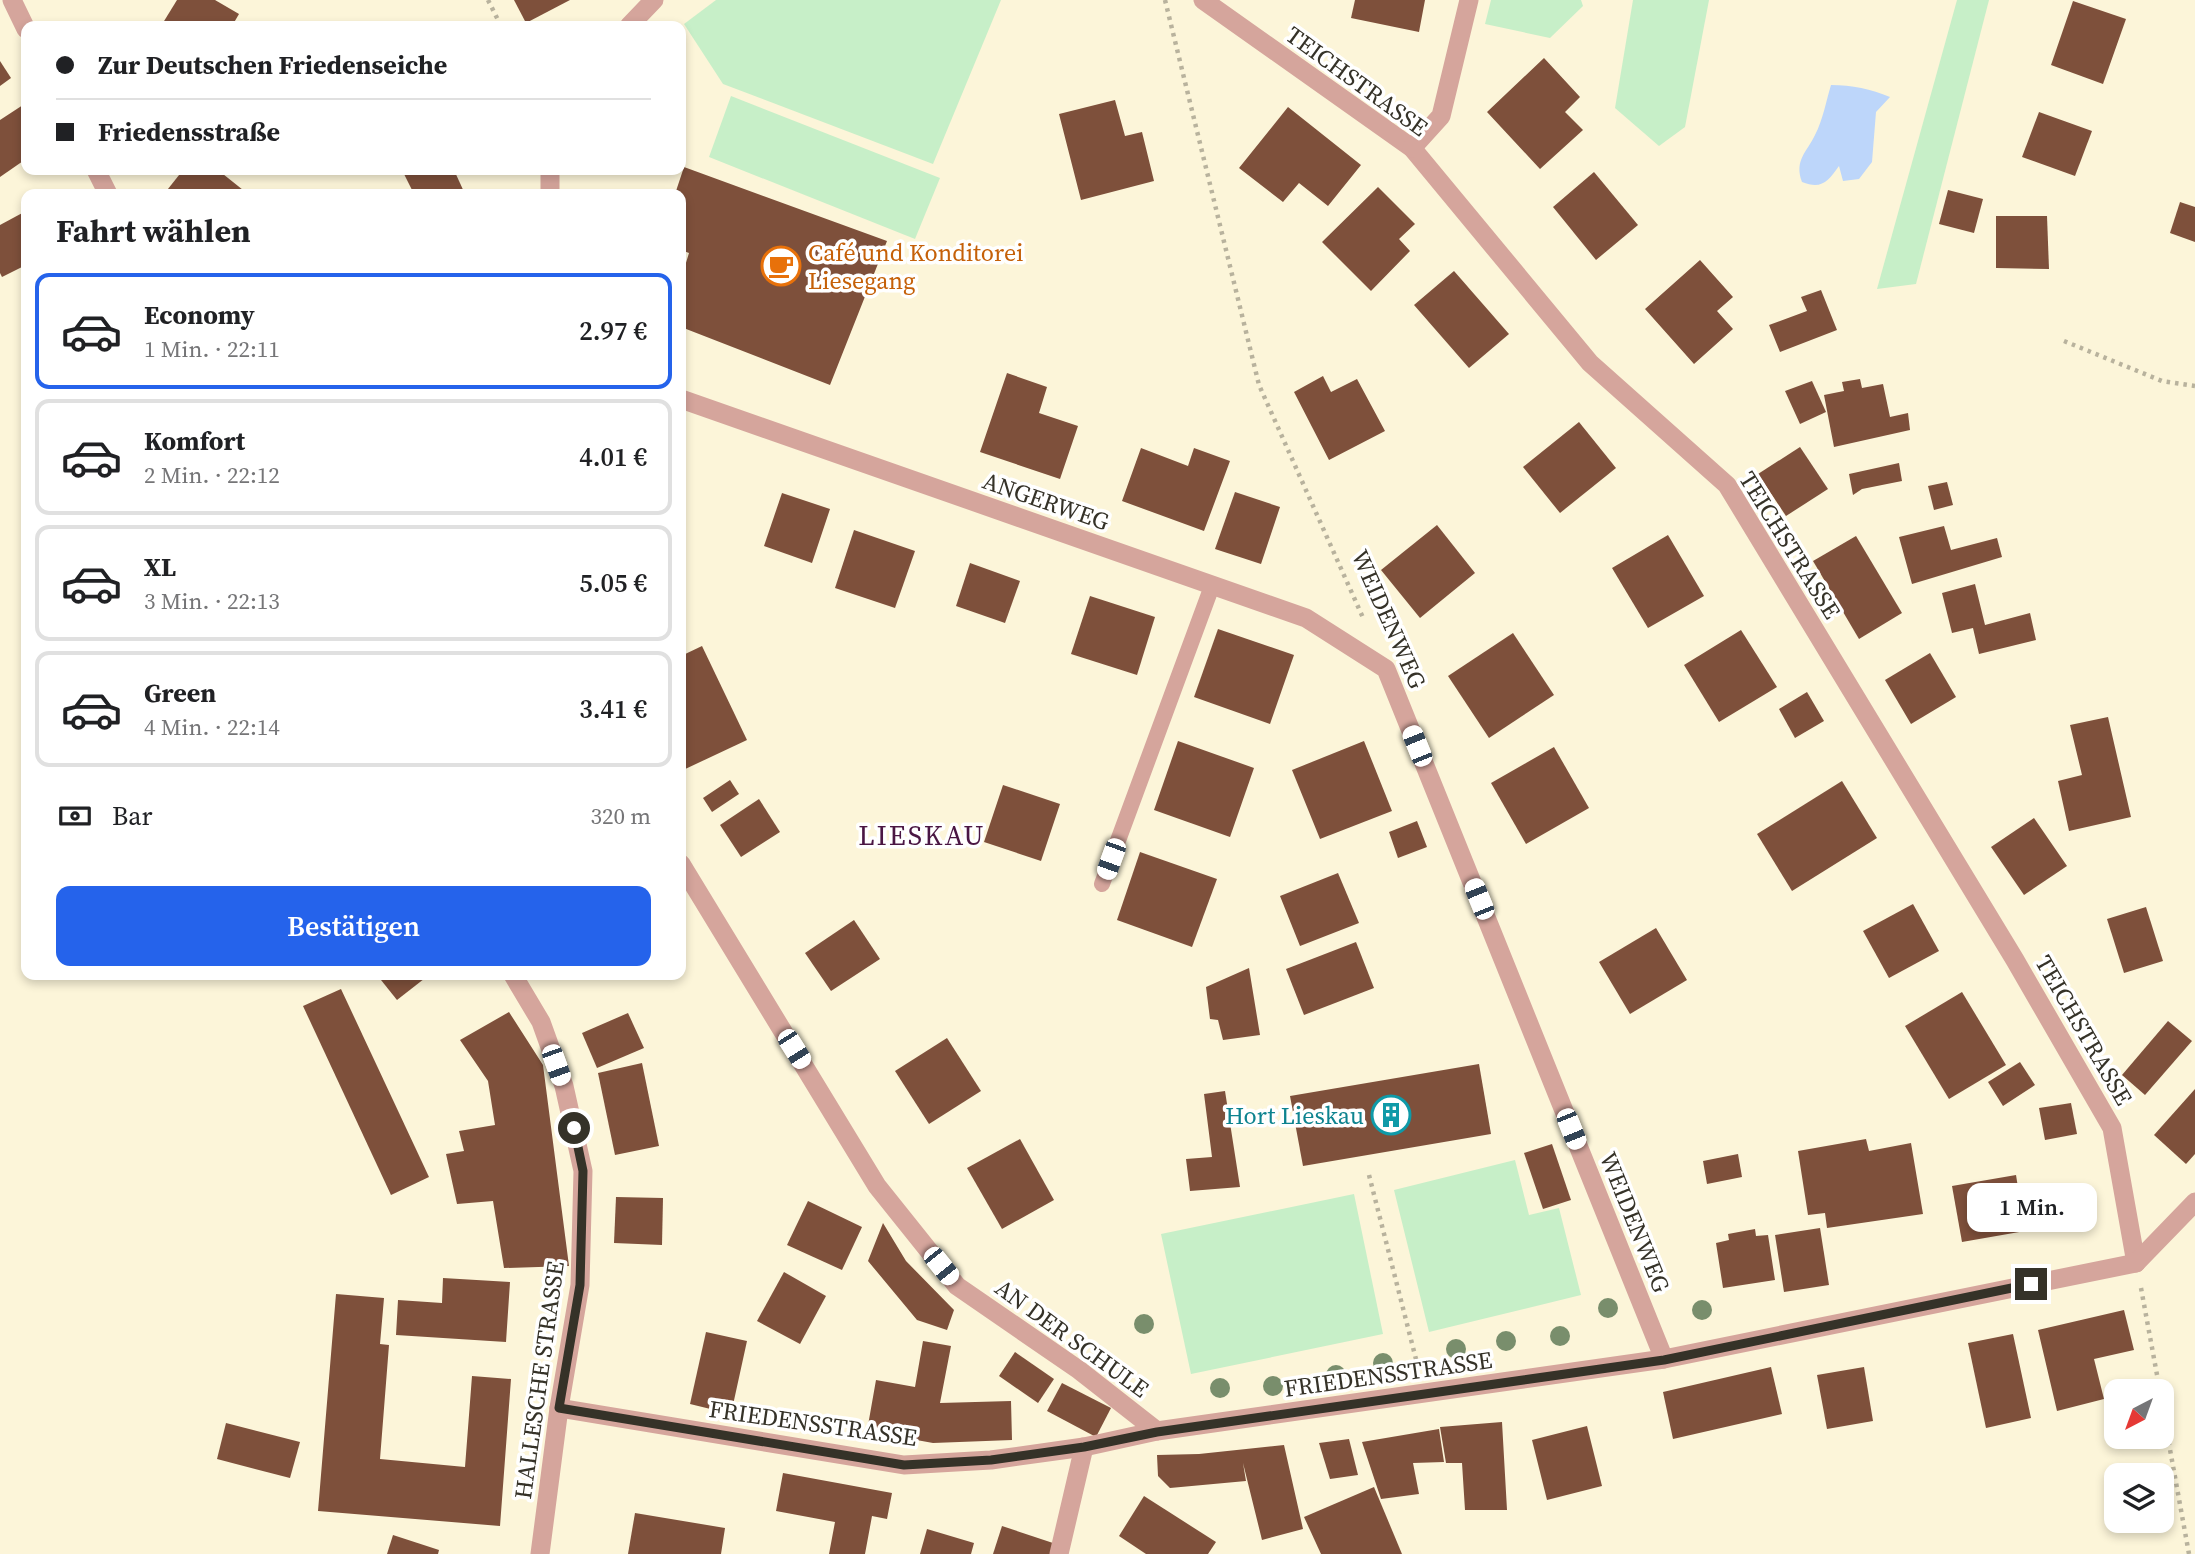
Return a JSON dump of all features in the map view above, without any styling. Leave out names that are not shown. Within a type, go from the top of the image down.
[{"type":"street","points":[[12,0],[22,21]]},
{"type":"street","points":[[634,21],[654,0]]},
{"type":"street","name":"TEICHSTRASSE","points":[[1203,0],[1412,148],[1590,363],[1727,485],[2015,960],[2112,1128],[2136,1263]]},
{"type":"street","points":[[1412,148],[1441,116],[1469,0]]},
{"type":"street","name":"ANGERWEG","points":[[686,401],[1306,618],[1386,669]]},
{"type":"street","name":"WEIDENWEG","points":[[1386,669],[1664,1360]]},
{"type":"street","name":"AN DER SCHULE","points":[[686,872],[877,1185],[957,1286],[1079,1370],[1157,1432]]},
{"type":"street","name":"HALLESCHE STRASSE","points":[[516,980],[541,1022],[564,1086],[583,1171],[580,1285],[559,1408],[540,1554]]},
{"type":"street","points":[[2136,1263],[2195,1202]]},
{"type":"street","name":"FRIEDENSSTRASSE","points":[[559,1408],[904,1465],[991,1460],[1084,1447],[1157,1432],[1664,1360],[2136,1263]]},
{"type":"street","points":[[1064,1551],[1084,1447]]},
{"type":"lane","points":[[1102,884],[1212,586]]},
{"type":"path","points":[[488,0],[498,21]]},
{"type":"path","name":"WEIDENWEG","points":[[1165,0],[1258,385],[1386,669]]},
{"type":"path","points":[[2064,341],[2162,380],[2195,386]]},
{"type":"path","points":[[1369,1175],[1413,1349],[1427,1393]]},
{"type":"path","points":[[2136,1263],[2158,1379]]},
{"type":"path","points":[[2170,1449],[2189,1554]]},
{"type":"green space","points":[[716,0],[1001,0],[933,164],[723,84],[686,27],[686,22]]},
{"type":"green space","points":[[1491,0],[1581,0],[1583,6],[1550,38],[1485,24]]},
{"type":"green space","points":[[1633,0],[1709,0],[1685,127],[1659,146],[1615,108]]},
{"type":"green space","points":[[1957,0],[1989,0],[1916,284],[1877,289]]},
{"type":"green space","points":[[731,96],[940,178],[915,239],[709,157]]},
{"type":"green space","points":[[1515,1160],[1529,1215],[1559,1208],[1581,1295],[1429,1332],[1394,1190]]},
{"type":"green space","points":[[1354,1194],[1383,1334],[1191,1374],[1161,1234]]},
{"type":"water","points":[[1831,85],[1861,88],[1890,97],[1876,112],[1872,162],[1859,179],[1843,181],[1839,166],[1824,183],[1809,184],[1802,182],[1800,162],[1818,129]]},
{"type":"building","points":[[177,0],[215,0],[239,14],[235,21],[164,21]]},
{"type":"building","points":[[514,0],[570,0],[530,21],[525,21]]},
{"type":"building","points":[[1355,0],[1425,0],[1419,32],[1351,18]]},
{"type":"building","points":[[2073,1],[2126,19],[2103,84],[2051,65]]},
{"type":"building","points":[[1544,58],[1580,97],[1565,112],[1583,130],[1540,169],[1487,112]]},
{"type":"building","points":[[0,61],[11,78],[0,86]]},
{"type":"building","points":[[1115,100],[1125,136],[1142,132],[1154,181],[1081,200],[1059,114]]},
{"type":"building","points":[[21,106],[21,162],[0,177],[0,120]]},
{"type":"building","points":[[1288,107],[1361,165],[1328,206],[1299,183],[1283,202],[1239,168]]},
{"type":"building","points":[[2039,112],[2092,131],[2075,176],[2022,157]]},
{"type":"building","name":"Café und Konditorei Liesegang","points":[[686,168],[887,241],[830,385],[686,329],[686,263],[689,253],[686,252],[686,189],[677,189],[681,175],[686,175]]},
{"type":"building","points":[[1594,172],[1638,225],[1596,260],[1553,207]]},
{"type":"building","points":[[179,175],[224,175],[242,189],[168,189]]},
{"type":"building","points":[[404,175],[456,175],[463,189],[412,189]]},
{"type":"building","points":[[1378,187],[1415,224],[1399,239],[1410,251],[1371,291],[1322,242]]},
{"type":"building","points":[[1948,190],[1983,199],[1974,233],[1939,224]]},
{"type":"building","points":[[2180,202],[2195,207],[2195,242],[2170,233]]},
{"type":"building","points":[[21,214],[21,268],[2,277],[0,273],[0,225]]},
{"type":"building","points":[[1996,216],[2047,216],[2049,269],[1996,268]]},
{"type":"building","points":[[1700,260],[1733,297],[1717,311],[1733,329],[1694,364],[1645,309]]},
{"type":"building","points":[[1454,271],[1509,334],[1469,368],[1414,305]]},
{"type":"building","points":[[1821,290],[1837,330],[1780,352],[1769,325],[1807,311],[1801,297]]},
{"type":"building","points":[[1007,373],[1047,387],[1039,413],[1078,426],[1060,479],[980,452]]},
{"type":"building","points":[[1323,376],[1331,392],[1357,379],[1385,431],[1329,460],[1294,392]]},
{"type":"building","points":[[1860,379],[1862,388],[1883,384],[1890,417],[1908,413],[1910,430],[1834,447],[1824,395],[1844,391],[1842,382]]},
{"type":"building","points":[[1812,381],[1826,412],[1800,424],[1785,391]]},
{"type":"building","points":[[1579,422],[1616,468],[1560,513],[1523,467]]},
{"type":"building","points":[[1800,447],[1828,489],[1786,516],[1758,474]]},
{"type":"building","points":[[1141,448],[1188,466],[1194,448],[1230,461],[1204,531],[1122,501]]},
{"type":"building","points":[[1899,463],[1902,481],[1862,489],[1853,495],[1849,474]]},
{"type":"building","points":[[1947,482],[1953,505],[1934,510],[1928,486]]},
{"type":"building","points":[[1235,492],[1280,507],[1261,564],[1215,549]]},
{"type":"building","points":[[782,493],[830,509],[812,563],[764,546]]},
{"type":"building","points":[[1437,525],[1475,573],[1420,618],[1381,570]]},
{"type":"building","points":[[1944,526],[1951,550],[1997,538],[2002,557],[1912,584],[1899,537]]},
{"type":"building","points":[[854,530],[915,551],[895,608],[835,588]]},
{"type":"building","points":[[1668,535],[1704,596],[1648,628],[1612,568]]},
{"type":"building","points":[[1856,536],[1902,613],[1859,639],[1813,561]]},
{"type":"building","points":[[970,563],[1020,581],[1005,623],[956,606]]},
{"type":"building","points":[[1975,584],[1985,625],[2030,613],[2036,640],[1979,654],[1973,628],[1952,633],[1942,593]]},
{"type":"building","points":[[1090,596],[1155,617],[1137,675],[1071,654]]},
{"type":"building","points":[[1218,629],[1294,655],[1270,724],[1194,697]]},
{"type":"building","points":[[1741,630],[1777,687],[1719,722],[1684,665]]},
{"type":"building","points":[[1513,633],[1554,695],[1489,738],[1448,676]]},
{"type":"building","points":[[702,646],[747,740],[686,769],[686,654]]},
{"type":"building","points":[[1930,653],[1956,697],[1911,724],[1885,680]]},
{"type":"building","points":[[1807,692],[1824,721],[1795,738],[1779,709]]},
{"type":"building","points":[[2108,717],[2131,817],[2069,831],[2058,781],[2082,775],[2070,725]]},
{"type":"building","points":[[1178,741],[1254,768],[1230,837],[1154,810]]},
{"type":"building","points":[[1364,741],[1392,811],[1320,839],[1292,770]]},
{"type":"building","points":[[1554,747],[1589,808],[1526,844],[1491,783]]},
{"type":"building","points":[[730,780],[739,794],[712,812],[703,798]]},
{"type":"building","points":[[1842,781],[1877,838],[1792,891],[1757,834]]},
{"type":"building","points":[[1003,785],[1060,804],[1041,861],[984,842]]},
{"type":"building","points":[[759,799],[780,832],[741,857],[720,825]]},
{"type":"building","points":[[2034,818],[2067,866],[2024,895],[1991,847]]},
{"type":"building","points":[[1417,821],[1427,847],[1398,858],[1389,832]]},
{"type":"building","points":[[1140,852],[1217,879],[1192,947],[1117,920]]},
{"type":"building","points":[[1338,873],[1359,923],[1300,946],[1280,896]]},
{"type":"building","points":[[1913,904],[1939,951],[1889,978],[1863,931]]},
{"type":"building","points":[[2146,907],[2163,961],[2124,973],[2107,919]]},
{"type":"building","points":[[854,920],[880,959],[831,991],[805,953]]},
{"type":"building","points":[[1656,928],[1687,980],[1630,1014],[1599,962]]},
{"type":"building","points":[[1356,942],[1374,988],[1304,1015],[1286,969]]},
{"type":"building","points":[[1249,968],[1260,1035],[1223,1040],[1218,1020],[1210,1019],[1206,987]]},
{"type":"building","points":[[381,980],[423,980],[397,1000]]},
{"type":"building","points":[[341,989],[429,1177],[391,1195],[303,1006]]},
{"type":"building","points":[[1962,992],[2006,1065],[1949,1099],[1905,1026]]},
{"type":"building","points":[[509,1012],[543,1065],[569,1266],[504,1268],[493,1201],[457,1204],[446,1154],[464,1151],[459,1131],[495,1125],[488,1081],[460,1040]]},
{"type":"building","points":[[628,1013],[644,1048],[597,1068],[582,1033]]},
{"type":"building","points":[[2168,1021],[2192,1041],[2145,1095],[2122,1075]]},
{"type":"building","points":[[947,1038],[981,1091],[929,1124],[895,1071]]},
{"type":"building","points":[[2020,1062],[2035,1085],[2003,1106],[1988,1082]]},
{"type":"building","points":[[642,1063],[659,1146],[615,1155],[598,1073]]},
{"type":"building","name":"Hort Lieskau","points":[[1479,1064],[1491,1134],[1303,1166],[1290,1096]]},
{"type":"building","points":[[2195,1089],[2195,1154],[2186,1164],[2154,1135]]},
{"type":"building","points":[[1225,1091],[1240,1187],[1190,1191],[1186,1159],[1212,1157],[1204,1094]]},
{"type":"building","points":[[2071,1103],[2077,1134],[2045,1140],[2039,1108]]},
{"type":"building","points":[[1020,1139],[1054,1200],[1002,1229],[967,1168]]},
{"type":"building","points":[[1866,1139],[1869,1151],[1911,1143],[1923,1214],[1827,1228],[1825,1213],[1808,1215],[1798,1151]]},
{"type":"building","points":[[1552,1144],[1571,1200],[1543,1209],[1524,1153]]},
{"type":"building","points":[[1738,1154],[1742,1177],[1707,1184],[1703,1161]]},
{"type":"building","points":[[2016,1175],[2025,1231],[1962,1242],[1952,1186]]},
{"type":"building","points":[[616,1197],[663,1198],[662,1245],[614,1243]]},
{"type":"building","points":[[808,1201],[862,1227],[842,1270],[787,1245]]},
{"type":"building","points":[[883,1223],[906,1261],[954,1310],[947,1330],[917,1320],[868,1261]]},
{"type":"building","points":[[1820,1228],[1829,1285],[1784,1292],[1775,1235]]},
{"type":"building","points":[[1755,1229],[1756,1236],[1768,1235],[1775,1280],[1723,1288],[1716,1243],[1729,1240],[1728,1234]]},
{"type":"building","points":[[784,1272],[826,1296],[800,1344],[757,1321]]},
{"type":"building","points":[[443,1278],[510,1282],[506,1342],[396,1335],[398,1300],[442,1303]]},
{"type":"building","points":[[336,1294],[384,1298],[380,1344],[389,1345],[380,1459],[465,1467],[472,1376],[511,1379],[500,1526],[318,1511]]},
{"type":"building","points":[[2124,1310],[2134,1350],[2094,1359],[2104,1399],[2057,1411],[2038,1330]]},
{"type":"building","points":[[706,1332],[747,1341],[731,1414],[690,1404]]},
{"type":"building","points":[[2013,1334],[2031,1418],[1986,1428],[1968,1343]]},
{"type":"building","points":[[923,1341],[951,1346],[940,1403],[1011,1401],[1012,1440],[933,1443],[867,1431],[876,1380],[915,1387]]},
{"type":"building","points":[[1015,1352],[1054,1379],[1038,1403],[999,1376]]},
{"type":"building","points":[[1771,1367],[1782,1414],[1673,1439],[1663,1392]]},
{"type":"building","points":[[1864,1367],[1873,1421],[1827,1429],[1817,1375]]},
{"type":"building","points":[[1062,1383],[1111,1408],[1096,1437],[1047,1411]]},
{"type":"building","points":[[1502,1422],[1507,1510],[1465,1510],[1462,1463],[1446,1463],[1440,1427]]},
{"type":"building","points":[[226,1423],[300,1442],[290,1478],[217,1459]]},
{"type":"building","points":[[1587,1426],[1602,1486],[1547,1500],[1532,1440]]},
{"type":"building","points":[[1439,1429],[1444,1462],[1413,1463],[1419,1494],[1381,1499],[1362,1442]]},
{"type":"building","points":[[1349,1439],[1358,1475],[1330,1479],[1319,1443]]},
{"type":"building","points":[[1284,1445],[1303,1529],[1262,1540],[1243,1463],[1246,1481],[1170,1488],[1158,1476],[1157,1455],[1199,1454]]},
{"type":"building","points":[[783,1473],[892,1493],[887,1519],[872,1516],[865,1554],[829,1554],[835,1522],[776,1511]]},
{"type":"building","points":[[1374,1487],[1402,1554],[1321,1554],[1304,1517]]},
{"type":"building","points":[[1144,1496],[1216,1542],[1208,1554],[1146,1554],[1119,1536]]},
{"type":"building","points":[[635,1513],[725,1528],[721,1554],[628,1554]]},
{"type":"building","points":[[1002,1526],[1056,1544],[1053,1554],[993,1554]]},
{"type":"building","points":[[927,1529],[974,1543],[971,1554],[920,1554]]},
{"type":"building","points":[[393,1535],[439,1550],[438,1554],[387,1554]]},
{"type":"place","name":"Café und Konditorei Liesegang","points":[[781,266]]},
{"type":"place","name":"Hort Lieskau","points":[[1391,1115]]},
{"type":"district","name":"LIESKAU","points":[[922,835]]},
{"type":"route","points":[[574,1128],[583,1171],[580,1285],[559,1408],[904,1465],[991,1460],[1084,1447],[1157,1432],[1664,1360],[2031,1284]]}]
